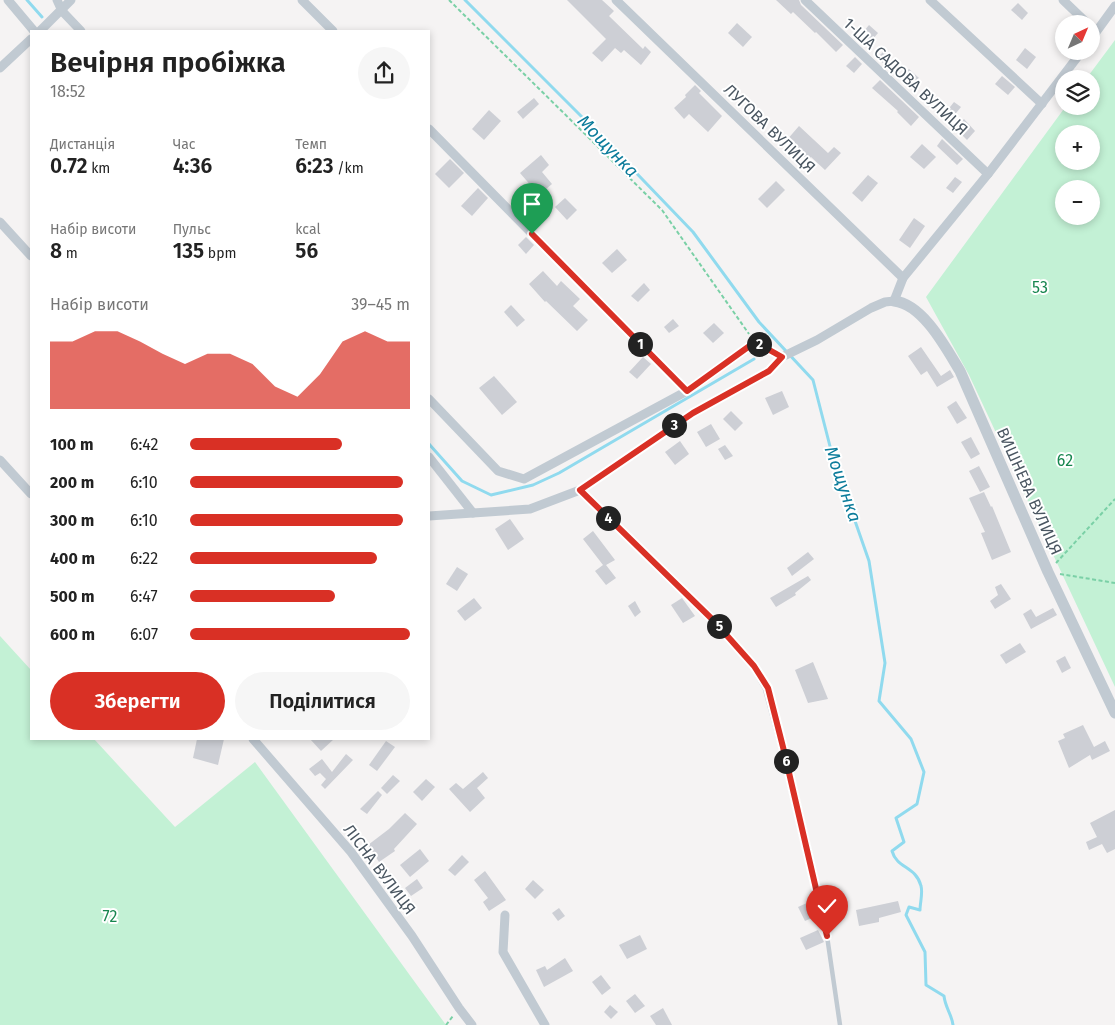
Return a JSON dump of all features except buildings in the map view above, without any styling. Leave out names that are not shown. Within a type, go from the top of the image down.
[{"type":"street","points":[[8,0],[33,30]]},
{"type":"street","points":[[57,0],[62,11],[80,30]]},
{"type":"street","points":[[41,30],[72,0]]},
{"type":"street","points":[[302,0],[332,30]]},
{"type":"street","name":"ЛУГОВА ВУЛИЦЯ","points":[[616,0],[903,278]]},
{"type":"street","name":"1-ША САДОВА ВУЛИЦЯ","points":[[804,0],[988,174]]},
{"type":"street","points":[[930,0],[1042,104]]},
{"type":"street","points":[[1063,0],[1079,15]]},
{"type":"street","points":[[1100,24],[1115,6]]},
{"type":"street","points":[[0,68],[30,40]]},
{"type":"street","points":[[430,516],[530,508],[580,490],[693,413],[769,371],[782,357],[817,340],[871,308],[885,302],[894,301],[903,278],[988,174],[1075,60]]},
{"type":"street","points":[[430,130],[687,391]]},
{"type":"street","points":[[0,222],[30,255]]},
{"type":"street","name":"ВИШНЕВА ВУЛИЦЯ","points":[[894,301],[909,306],[922,318],[944,345],[960,371],[1048,572],[1115,713]]},
{"type":"street","points":[[430,399],[498,471],[524,479],[687,391],[755,342],[782,357]]},
{"type":"street","points":[[430,458],[473,513]]},
{"type":"street","points":[[0,460],[30,493]]},
{"type":"street","points":[[580,490],[714,621],[754,666],[768,688],[827,936]]},
{"type":"street","name":"ЛІСНА ВУЛИЦЯ","points":[[254,740],[351,852],[412,936],[472,1025]]},
{"type":"street","points":[[505,915],[503,952],[545,1025]]},
{"type":"lane","points":[[827,936],[840,1025]]},
{"type":"path","points":[[449,0],[662,210],[755,342]]},
{"type":"path","points":[[1048,572],[1115,499]]},
{"type":"path","points":[[1048,572],[1115,584]]},
{"type":"green space","points":[[1115,40],[1115,687],[969,375],[926,297],[1059,115],[1100,115],[1100,70],[1093,70]]},
{"type":"green space","name":"72","points":[[0,636],[30,669],[30,740],[95,740],[175,827],[255,762],[446,1025],[0,1025]]},
{"type":"waterway","points":[[27,0],[42,17]]},
{"type":"waterway","name":"Мощунка","points":[[465,0],[594,129],[693,232],[759,322],[813,380],[833,458],[869,561],[885,663],[879,701],[911,739],[924,772],[917,804],[896,818],[904,842],[892,851],[894,857],[919,879],[922,895],[920,910],[909,907],[906,915],[925,952],[926,985],[944,996],[953,1025]]},
{"type":"waterway","points":[[430,445],[462,481],[491,495],[533,485],[559,473],[754,359]]},
{"type":"route","points":[[532,234],[687,391],[755,342],[782,357],[769,371],[693,413],[580,490],[714,621],[754,666],[768,688],[827,936]]},
{"type":"park label","name":"53","points":[[1040,287]]},
{"type":"park label","name":"62","points":[[1065,460]]}]
